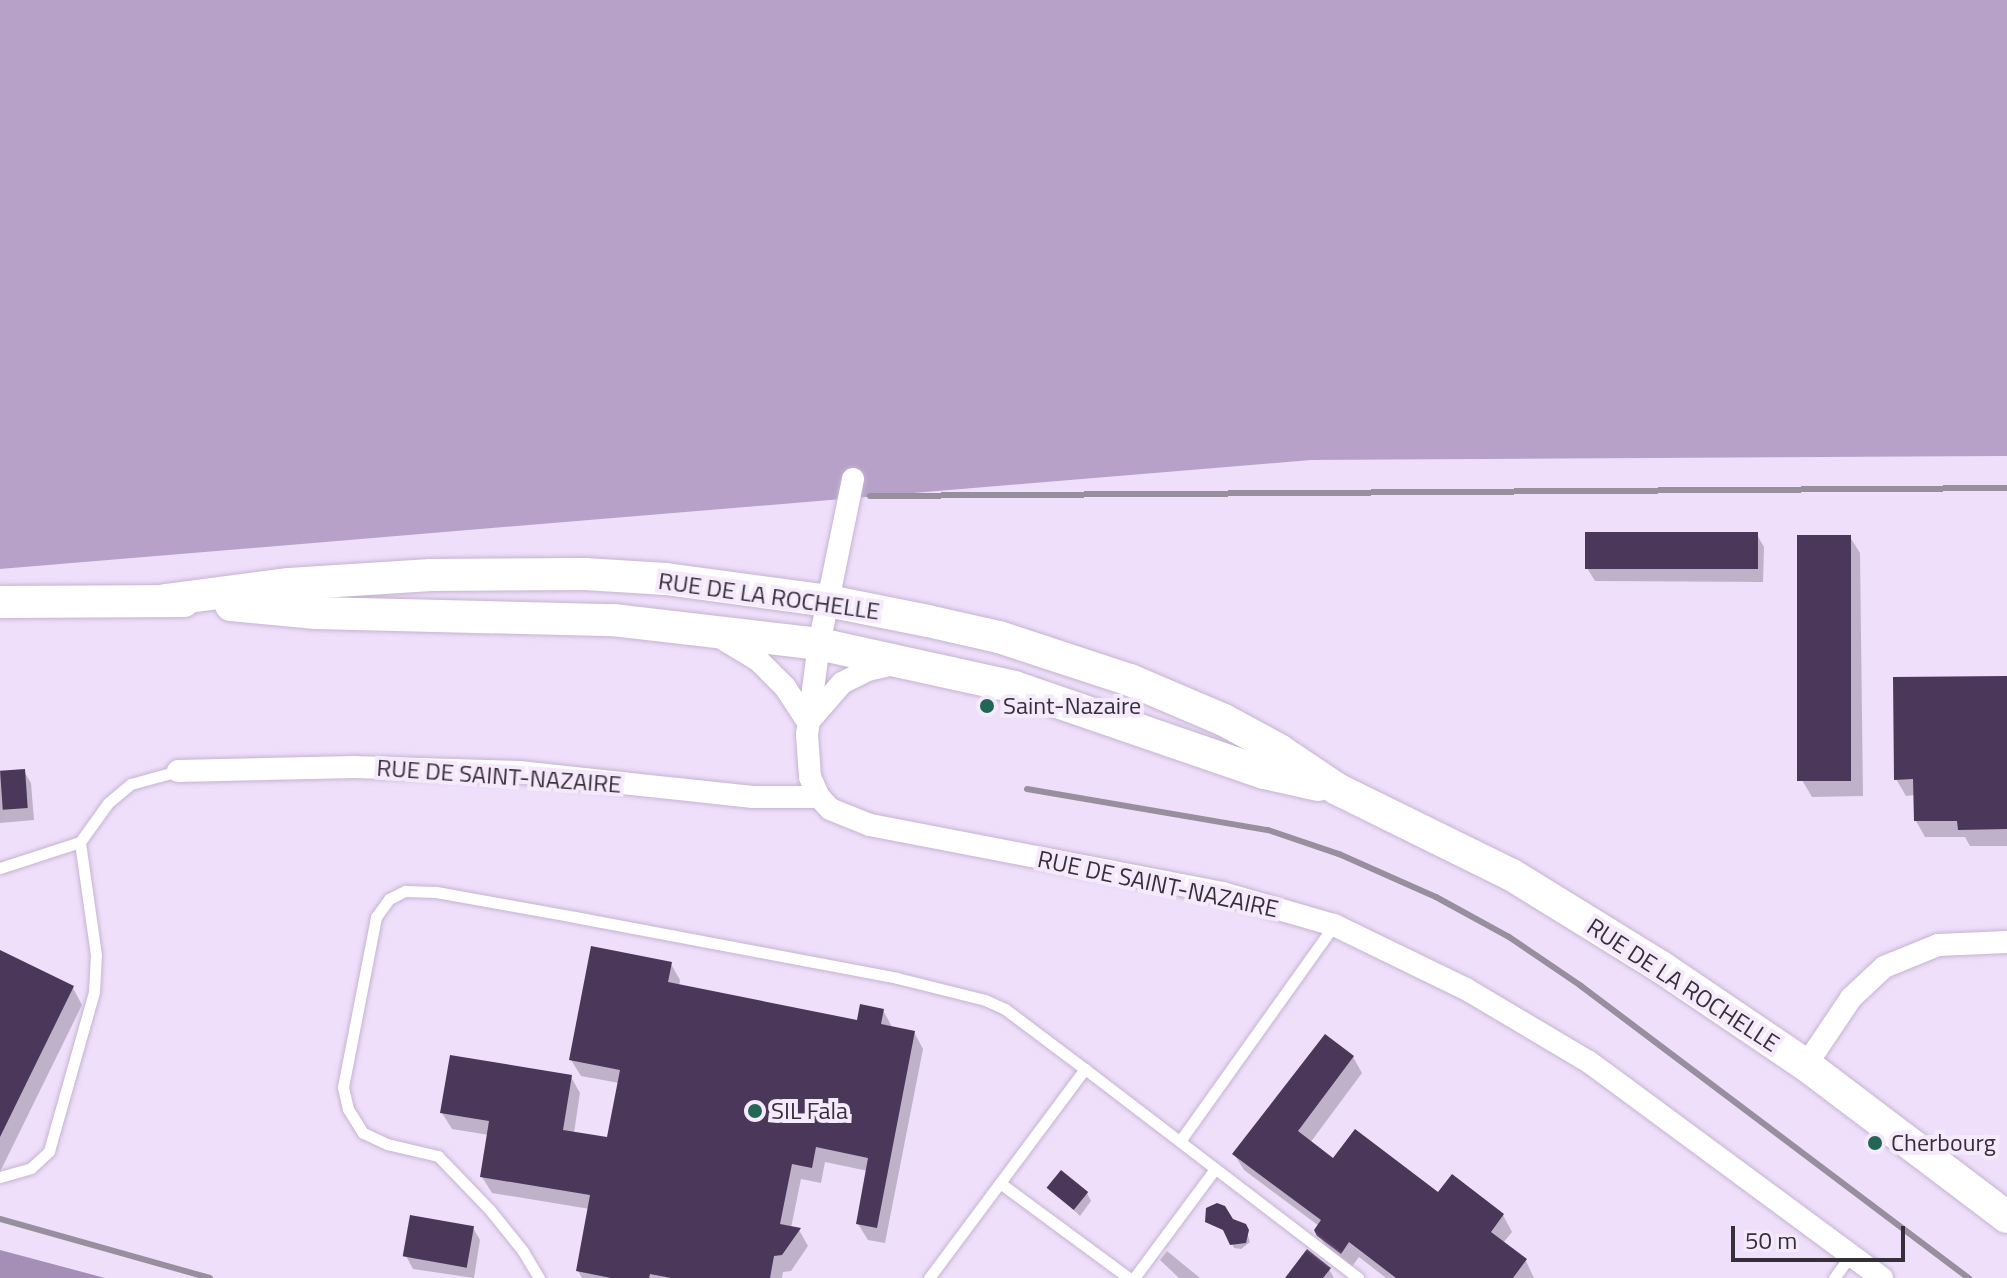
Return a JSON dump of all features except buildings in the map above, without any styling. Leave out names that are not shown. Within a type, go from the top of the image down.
[{"type":"main road","name":"RUE DE LA ROCHELLE","points":[[165,600],[289,584],[517,573],[666,579],[828,601],[999,637],[1130,680],[1224,720],[1279,750],[1337,789],[1512,875],[1661,967],[1806,1065],[2007,1217]]},
{"type":"main road","name":"RUE DE LA ROCHELLE","points":[[0,602],[165,600],[316,613],[613,620],[819,644],[1014,687],[1264,773],[1337,789]]},
{"type":"street","points":[[819,797],[810,777],[806,754],[808,722],[819,644],[853,479]]},
{"type":"street","points":[[708,630],[758,660],[785,687],[808,722]]},
{"type":"street","points":[[808,722],[842,683],[868,670],[902,661]]},
{"type":"street","name":"RUE DE SAINT-NAZAIRE","points":[[178,771],[354,767],[519,772],[753,797],[819,797],[843,817],[870,825],[1223,893],[1334,925],[1466,989],[1589,1062],[1882,1278]]},
{"type":"street","points":[[1806,1065],[1851,998],[1884,967],[1938,945],[2007,942]]},
{"type":"lane","points":[[0,868],[80,842],[108,803],[131,784],[178,771]]},
{"type":"lane","points":[[0,1177],[31,1168],[49,1151],[94,992],[96,955],[80,842]]},
{"type":"lane","points":[[539,1278],[523,1251],[490,1210],[438,1156],[387,1144],[363,1133],[348,1109],[343,1087],[376,917],[389,899],[405,891],[436,892],[575,917],[897,978],[985,1000],[1005,1009],[1358,1278]]},
{"type":"lane","points":[[1180,1141],[1334,925]]},
{"type":"lane","points":[[929,1278],[1085,1069]]},
{"type":"lane","points":[[1000,1183],[1132,1278],[1215,1169]]},
{"type":"lane","points":[[1834,1278],[1851,1255]]},
{"type":"shaded area","points":[[0,0],[2007,0],[2007,456],[1311,460],[0,569]]},
{"type":"shaded area","points":[[2007,456],[2007,1278],[0,1278],[0,569],[1311,460]]},
{"type":"shaded area","points":[[0,1250],[105,1278],[0,1278]]},
{"type":"railway","points":[[870,496],[2007,488]]},
{"type":"railway","points":[[1027,789],[1268,830],[1339,854],[1436,897],[1509,937],[1581,986],[1969,1278]]},
{"type":"railway","points":[[0,1219],[210,1278]]},
{"type":"place","name":"Saint-Nazaire","points":[[987,706]]},
{"type":"place","name":"SIL Fala","points":[[755,1111]]},
{"type":"place","name":"Cherbourg","points":[[1875,1143]]}]
